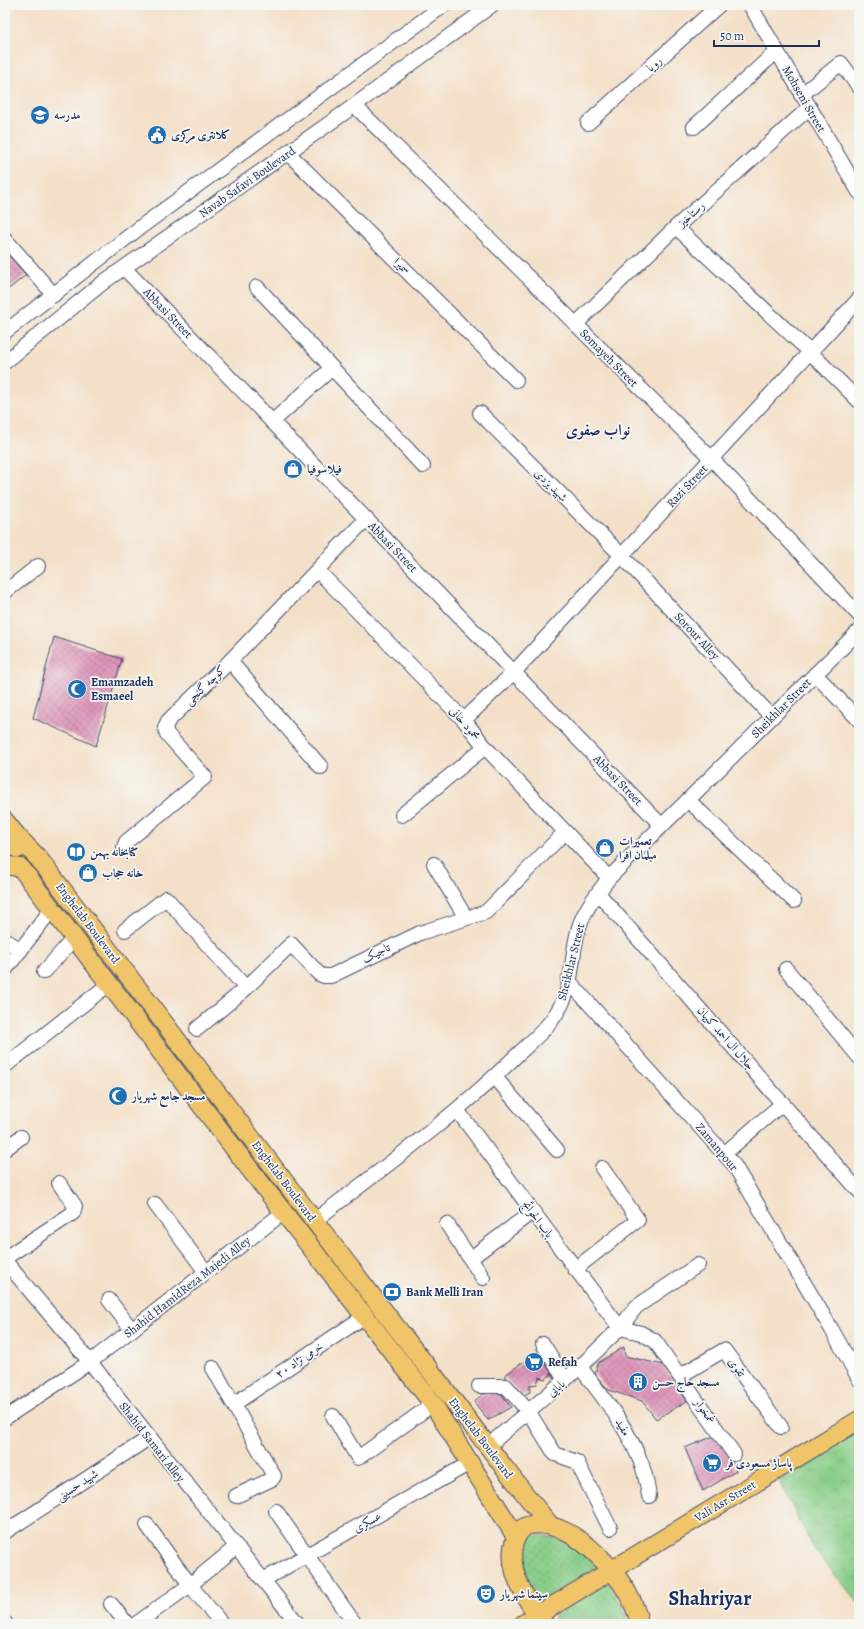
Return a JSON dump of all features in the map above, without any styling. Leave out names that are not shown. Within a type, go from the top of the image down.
[{"type":"main road","name":"Enghelab Boulevard","points":[[5,821],[39,859],[205,1076],[314,1222],[489,1445],[515,1483],[551,1526]]},
{"type":"main road","points":[[8,869],[18,854],[17,836]]},
{"type":"main road","name":"Enghelab Boulevard","points":[[8,869],[21,868],[189,1089],[433,1404],[516,1537]]},
{"type":"main road","points":[[189,1089],[205,1076]]},
{"type":"main road","name":"Vali Asr Street","points":[[535,1621],[612,1569],[859,1420]]},
{"type":"main road","points":[[535,1621],[516,1574],[512,1548],[516,1537],[525,1526],[531,1524],[551,1526],[586,1545],[612,1569],[628,1593],[640,1622]]},
{"type":"street","points":[[5,332],[142,226],[444,5]]},
{"type":"street","name":"Navab Safavi Boulevard","points":[[5,362],[124,268],[355,106],[492,5]]},
{"type":"street","name":"رویا","points":[[588,123],[719,5]]},
{"type":"street","name":"Mohseni Street","points":[[750,5],[859,192]]},
{"type":"street","points":[[694,127],[777,51]]},
{"type":"street","points":[[801,94],[841,63],[859,87]]},
{"type":"street","name":"Somayeh Street","points":[[355,106],[712,459],[859,614]]},
{"type":"street","name":"رستاخیز","points":[[576,324],[676,227],[809,108]]},
{"type":"street","name":"سمیرا","points":[[288,153],[516,380]]},
{"type":"street","points":[[676,227],[810,352],[859,401]]},
{"type":"street","points":[[5,238],[54,295]]},
{"type":"street","name":"Abbasi Street","points":[[124,268],[662,826]]},
{"type":"street","points":[[257,286],[423,466]]},
{"type":"street","name":"Razi Street","points":[[464,720],[514,672],[859,300]]},
{"type":"street","points":[[272,422],[332,368]]},
{"type":"street","name":"شهید یزدی","points":[[480,413],[622,556]]},
{"type":"street","name":"کوچه گنجی","points":[[124,847],[126,842],[205,777],[167,734],[165,728],[168,721],[230,661],[318,571],[366,519]]},
{"type":"street","name":"Sorour Alley","points":[[622,556],[772,717]]},
{"type":"street","points":[[5,592],[38,566]]},
{"type":"street","name":"محمود خانی","points":[[318,571],[464,720],[485,747],[609,878]]},
{"type":"street","name":"Sheikhlar Street","points":[[314,1222],[457,1110],[495,1077],[543,1030],[560,1009],[568,980],[579,927],[586,910],[609,878],[859,631]]},
{"type":"street","points":[[230,661],[321,767]]},
{"type":"street","points":[[815,674],[859,720]]},
{"type":"street","points":[[402,814],[485,747]]},
{"type":"street","points":[[688,800],[794,901]]},
{"type":"street","name":"تاجیک","points":[[197,1029],[246,988],[292,944],[319,974],[324,976],[332,976],[420,933],[486,912],[565,832]]},
{"type":"street","points":[[434,864],[466,918]]},
{"type":"street","name":"جلال ال احمد کیهان","points":[[598,893],[857,1185]]},
{"type":"street","points":[[125,930],[166,898],[246,988]]},
{"type":"street","points":[[5,970],[52,909]]},
{"type":"street","points":[[44,972],[74,938]]},
{"type":"street","points":[[5,940],[20,950]]},
{"type":"street","points":[[786,969],[859,1057]]},
{"type":"street","name":"Zamanpour","points":[[568,980],[734,1166],[778,1237],[859,1379]]},
{"type":"street","points":[[5,1066],[109,984]]},
{"type":"street","points":[[495,1077],[557,1150]]},
{"type":"street","points":[[724,1154],[783,1103]]},
{"type":"street","name":"باب الحوائج","points":[[457,1110],[620,1328]]},
{"type":"street","points":[[5,1149],[21,1137]]},
{"type":"street","points":[[575,1269],[638,1220],[602,1168]]},
{"type":"street","points":[[5,1260],[73,1213],[75,1206],[59,1183]]},
{"type":"street","points":[[155,1204],[206,1272]]},
{"type":"street","name":"Shahid HamidReza Majedi Alley","points":[[5,1418],[90,1362],[284,1212]]},
{"type":"street","points":[[471,1258],[532,1212]]},
{"type":"street","points":[[447,1224],[483,1278]]},
{"type":"street","name":"Shahid Samari Alley","points":[[5,1260],[90,1362],[148,1438],[298,1624]]},
{"type":"street","name":"بابایی","points":[[489,1445],[580,1368],[620,1328],[636,1307],[698,1265]]},
{"type":"street","points":[[109,1300],[132,1330]]},
{"type":"street","name":"خرمی نژاد ۲۰","points":[[234,1404],[365,1316]]},
{"type":"street","name":"غمخوار","points":[[620,1328],[641,1333],[655,1341],[734,1454]]},
{"type":"street","points":[[543,1344],[565,1380]]},
{"type":"street","name":"تقوی","points":[[680,1376],[724,1350],[781,1426]]},
{"type":"street","points":[[213,1368],[274,1476],[272,1479],[236,1496]]},
{"type":"street","name":"مفید","points":[[580,1368],[608,1403],[625,1430],[641,1461],[650,1496]]},
{"type":"street","points":[[479,1386],[506,1386],[528,1411],[555,1454],[577,1462],[610,1528]]},
{"type":"street","points":[[333,1416],[358,1458],[433,1404]]},
{"type":"street","name":"شهید حسینی","points":[[5,1532],[148,1438]]},
{"type":"street","name":"عسکری","points":[[263,1580],[470,1463]]},
{"type":"street","points":[[276,1511],[355,1624]]},
{"type":"street","points":[[147,1525],[190,1585],[222,1624]]},
{"type":"street","points":[[136,1624],[190,1585],[236,1547]]},
{"type":"street","points":[[111,1604],[126,1624]]},
{"type":"green space","points":[[859,1430],[859,1604],[814,1549],[779,1481]]},
{"type":"green space","points":[[533,1535],[553,1537],[561,1540],[576,1548],[598,1567],[540,1601],[524,1568],[523,1559],[523,1550]]},
{"type":"green space","points":[[608,1582],[626,1613],[628,1624],[559,1624],[553,1617]]},
{"type":"building","points":[[5,251],[26,275],[5,292]]},
{"type":"building","name":"Emamzadeh Esmaeel","points":[[54,637],[122,659],[96,746],[33,718]]},
{"type":"building","name":"مسجد حاج حسن","points":[[624,1347],[625,1356],[663,1365],[687,1401],[656,1419],[642,1401],[609,1390],[595,1375],[598,1363]]},
{"type":"building","name":"Refah","points":[[538,1351],[552,1374],[545,1379],[539,1377],[537,1384],[530,1385],[530,1392],[522,1396],[504,1376]]},
{"type":"building","points":[[500,1392],[511,1407],[488,1420],[474,1402],[483,1394]]},
{"type":"building","name":"پاساژ مسعودی فر","points":[[714,1436],[729,1455],[736,1471],[703,1491],[685,1448]]},
{"type":"place","name":"مدرسه","points":[[40,115]]},
{"type":"place","name":"کلانتری مرکزی","points":[[157,135]]},
{"type":"place","name":"فیلاسوفیا","points":[[293,469]]},
{"type":"place","name":"Emamzadeh Esmaeel","points":[[77,689]]},
{"type":"place","name":"تعمیرات مبلمان افرا","points":[[605,848]]},
{"type":"place","name":"کتابخانه بهمن","points":[[76,852]]},
{"type":"place","name":"خانه حجاب","points":[[88,873]]},
{"type":"place","name":"مسجد جامع شهریار","points":[[118,1096]]},
{"type":"place","name":"Bank Melli Iran","points":[[392,1292]]},
{"type":"place","name":"Refah","points":[[534,1362]]},
{"type":"place","name":"مسجد حاج حسن","points":[[638,1382]]},
{"type":"place","name":"پاساژ مسعودی فر","points":[[712,1463]]},
{"type":"place","name":"سینما شهریار","points":[[486,1594]]},
{"type":"district","name":"نواب صفوی","points":[[598,430]]},
{"type":"district","name":"Shahriyar","points":[[710,1598]]}]
